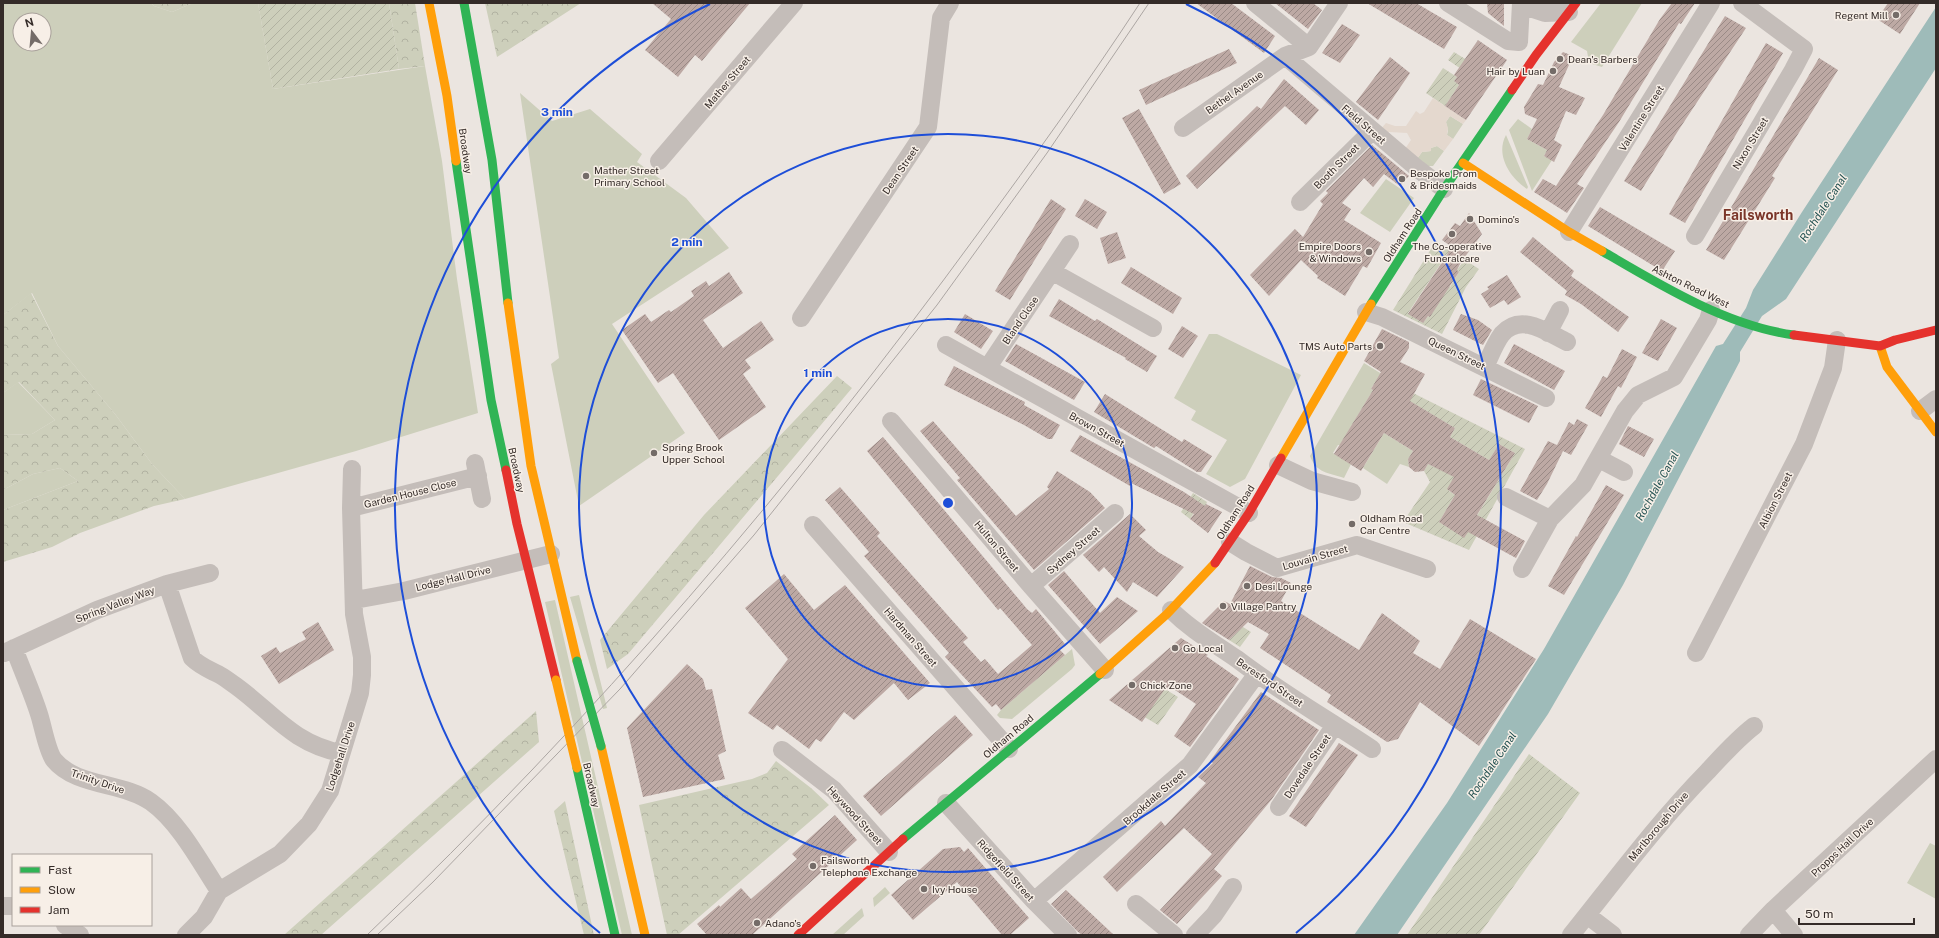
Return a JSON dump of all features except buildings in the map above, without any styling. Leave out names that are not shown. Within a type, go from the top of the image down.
[{"type":"main road","name":"Broadway","points":[[429,3],[447,96],[491,400],[526,560],[556,680],[615,935]]},
{"type":"main road","name":"Broadway","points":[[464,3],[492,160],[507,298],[530,466],[577,661],[601,746],[645,935]]},
{"type":"main road","name":"Oldham Road","points":[[798,935],[889,852],[1009,749],[1105,670],[1171,610],[1210,569],[1249,513],[1366,312],[1444,189],[1536,55],[1573,7]]},
{"type":"main road","name":"Ashton Road West","points":[[1463,163],[1505,192],[1646,277],[1719,313],[1762,328],[1801,337],[1880,346],[1896,340],[1936,330]]},
{"type":"main road","points":[[1880,346],[1887,367],[1936,432]]},
{"type":"street","name":"Mather Street","points":[[660,161],[794,3]]},
{"type":"street","name":"Dean Street","points":[[801,318],[928,127],[941,18],[950,3]]},
{"type":"street","points":[[1255,3],[1309,47],[1339,3]]},
{"type":"street","points":[[1448,3],[1508,41],[1519,42],[1536,55]]},
{"type":"street","name":"Valentine Street","points":[[1570,232],[1711,3]]},
{"type":"street","name":"Nixon Street","points":[[1695,236],[1804,49],[1742,3]]},
{"type":"street","points":[[1519,42],[1521,4],[1545,13],[1573,7]]},
{"type":"street","name":"Bethel Avenue","points":[[1183,128],[1286,56],[1309,47]]},
{"type":"street","name":"Field Street","points":[[1286,56],[1372,131],[1444,189]]},
{"type":"street","name":"Booth Street","points":[[1300,202],[1372,131]]},
{"type":"street","name":"Bland Close","points":[[988,367],[1053,272],[1070,244]]},
{"type":"street","points":[[1053,272],[1153,328]]},
{"type":"street","points":[[1548,333],[1560,310]]},
{"type":"street","name":"Queen Street","points":[[1366,312],[1382,317],[1546,398]]},
{"type":"street","points":[[1522,569],[1550,519],[1583,485],[1625,411],[1638,395],[1674,377],[1708,320],[1719,313]]},
{"type":"street","points":[[1485,367],[1502,334],[1513,326],[1524,323],[1568,342]]},
{"type":"street","name":"Albion Street","points":[[1696,653],[1804,444],[1833,368],[1837,340]]},
{"type":"street","name":"Brown Street","points":[[946,345],[1249,513]]},
{"type":"street","points":[[1920,411],[1936,399]]},
{"type":"street","name":"Hulton Street","points":[[891,421],[1031,586],[1105,670]]},
{"type":"street","points":[[1599,459],[1624,472]]},
{"type":"street","points":[[1278,465],[1312,481],[1352,492]]},
{"type":"street","points":[[351,508],[352,470]]},
{"type":"street","name":"Garden House Close","points":[[354,564],[351,508],[476,470],[482,498]]},
{"type":"street","points":[[1506,496],[1550,519]]},
{"type":"street","name":"Sydney Street","points":[[1031,586],[1115,513]]},
{"type":"street","name":"Hardman Street","points":[[813,525],[1009,749]]},
{"type":"street","name":"Louvain Street","points":[[1230,542],[1277,568],[1357,545],[1427,568]]},
{"type":"street","name":"Lodge Hall Drive","points":[[355,600],[404,591],[551,554]]},
{"type":"street","name":"Lodgehall Drive","points":[[186,935],[204,917],[219,891],[280,854],[309,824],[330,791],[361,687],[362,657],[354,614],[355,600],[352,578],[354,564]]},
{"type":"street","points":[[167,584],[210,573]]},
{"type":"street","name":"Spring Valley Way","points":[[8,651],[97,610],[167,584],[192,658],[200,666],[219,674],[241,690],[287,729],[323,749],[341,753]]},
{"type":"street","name":"Beresford Street","points":[[1171,610],[1187,626],[1236,659],[1256,675],[1372,749]]},
{"type":"street","name":"Trinity Drive","points":[[8,651],[38,712],[52,758],[61,768],[87,779],[139,795],[151,802],[175,825],[219,891]]},
{"type":"street","name":"Brookdale Street","points":[[1034,901],[1190,765],[1256,675]]},
{"type":"street","name":"Dovedale Street","points":[[1279,807],[1335,725]]},
{"type":"street","name":"Marlborough Drive","points":[[1571,935],[1623,868],[1685,794],[1741,736],[1754,726]]},
{"type":"street","name":"Heywood Street","points":[[782,750],[834,790],[889,852]]},
{"type":"street","name":"Propps Hall Drive","points":[[1749,935],[1773,910],[1936,759]]},
{"type":"street","name":"Ridgefield Street","points":[[946,803],[1034,901],[1068,935]]},
{"type":"street","points":[[1196,935],[1214,915],[1233,887]]},
{"type":"street","points":[[1136,904],[1174,935]]},
{"type":"street","points":[[1773,910],[1794,935]]},
{"type":"street","points":[[1587,915],[1613,935]]},
{"type":"street","points":[[66,926],[80,935]]},
{"type":"green space","points":[[3,3],[151,3],[154,6],[172,12],[193,3],[258,3],[273,89],[425,66],[442,161],[457,279],[478,413],[356,451],[185,499],[152,464],[115,414],[58,346],[32,293],[3,315]]},
{"type":"green space","points":[[151,3],[193,3],[172,12],[154,6]]},
{"type":"green space","points":[[258,3],[389,3],[399,69],[273,89]]},
{"type":"green space","points":[[389,3],[415,3],[425,66],[399,69]]},
{"type":"green space","points":[[485,3],[581,3],[497,57]]},
{"type":"green space","points":[[1601,3],[1642,3],[1602,67],[1589,63],[1587,51],[1571,42]]},
{"type":"green space","points":[[1454,52],[1470,62],[1464,71],[1448,60]]},
{"type":"green space","points":[[1443,68],[1457,77],[1454,81],[1459,85],[1445,106],[1426,93]]},
{"type":"green space","points":[[520,93],[552,121],[590,109],[642,154],[637,162],[686,198],[729,248],[612,324],[685,433],[579,506],[551,364],[559,358]]},
{"type":"green space","points":[[1450,116],[1463,124],[1453,139],[1447,135],[1448,131],[1446,122]]},
{"type":"green space","points":[[1518,119],[1532,129],[1527,139],[1547,150],[1544,156],[1552,160],[1532,191],[1509,130]]},
{"type":"green space","points":[[1506,135],[1528,187],[1527,189],[1515,179],[1503,158],[1502,150]]},
{"type":"green space","points":[[1437,146],[1444,151],[1433,166],[1427,166],[1417,159],[1422,152],[1431,151],[1431,148]]},
{"type":"green space","points":[[1386,179],[1414,198],[1390,232],[1360,213]]},
{"type":"green space","points":[[1436,241],[1479,269],[1466,287],[1442,334],[1393,310]],"holes":[[[1447,254],[1462,263],[1457,270],[1459,272],[1450,287],[1447,286],[1430,317],[1428,316],[1423,323],[1408,313]]]},
{"type":"green space","points":[[31,293],[58,346],[115,414],[152,464],[185,499],[154,506],[80,533],[52,547],[3,562],[3,510],[78,481],[60,468],[33,474],[3,490],[3,435],[32,434],[55,420],[19,382],[3,393],[3,315]]},
{"type":"green space","points":[[1209,334],[1217,334],[1301,375],[1245,479],[1230,487],[1206,474],[1227,440],[1191,420],[1196,411],[1174,398]]},
{"type":"green space","points":[[1364,363],[1411,392],[1375,382],[1371,389],[1373,390],[1340,445],[1338,445],[1333,453],[1351,464],[1344,478],[1319,469],[1310,456]]},
{"type":"green space","points":[[837,376],[852,388],[628,654],[607,669],[600,640],[704,515]]},
{"type":"green space","points":[[18,382],[55,420],[32,434],[3,435],[3,393]]},
{"type":"green space","points":[[1411,392],[1525,449],[1469,550],[1403,522],[1430,482],[1424,471],[1428,464],[1434,467],[1436,464],[1455,476],[1449,487],[1449,491],[1455,495],[1439,522],[1464,537],[1515,453],[1499,444],[1489,460],[1450,437],[1455,428],[1406,399]]},
{"type":"green space","points":[[1384,433],[1413,451],[1408,459],[1409,467],[1400,464],[1387,484],[1363,468]]},
{"type":"green space","points":[[60,468],[78,481],[3,510],[3,490],[33,474]]},
{"type":"green space","points":[[1193,493],[1207,502],[1205,506],[1200,503],[1190,519],[1181,512]]},
{"type":"green space","points":[[579,595],[607,708],[603,709],[570,597]]},
{"type":"green space","points":[[555,600],[632,935],[622,935],[545,602]]},
{"type":"green space","points":[[1243,627],[1251,632],[1240,647],[1229,640]]},
{"type":"green space","points":[[1072,649],[1075,665],[1072,669],[1012,719],[1000,718],[997,715],[1001,710]]},
{"type":"green space","points":[[1165,689],[1178,697],[1158,725],[1136,712]]},
{"type":"green space","points":[[536,711],[539,742],[321,935],[284,935]]},
{"type":"green space","points":[[1529,754],[1580,793],[1479,935],[1407,935]]},
{"type":"green space","points":[[776,761],[811,788],[829,805],[678,935],[667,935],[639,805],[752,779],[767,773]]},
{"type":"green space","points":[[565,801],[594,935],[584,935],[554,811]]},
{"type":"green space","points":[[1930,843],[1936,846],[1936,899],[1907,883]]},
{"type":"green space","points":[[885,887],[890,893],[874,907],[873,898]]},
{"type":"green space","points":[[862,908],[864,916],[843,935],[832,935]]},
{"type":"shaded area","points":[[1433,98],[1466,120],[1463,124],[1450,116],[1446,122],[1448,128],[1447,135],[1453,139],[1444,151],[1437,146],[1431,148],[1431,151],[1422,152],[1417,159],[1405,149],[1411,140],[1407,133],[1389,132],[1386,135],[1380,130],[1386,123],[1395,126],[1406,126],[1416,111],[1420,114],[1424,112]]},
{"type":"water","name":"Rochdale Canal","points":[[1936,7],[1936,68],[1786,299],[1762,316],[1740,352],[1740,361],[1623,585],[1548,714],[1397,935],[1354,935],[1447,803],[1544,649],[1716,346],[1723,344],[1746,308],[1753,290],[1802,212]]},
{"type":"tram line","points":[[367,935],[451,853],[532,770],[611,685],[689,597],[764,508],[838,418],[979,232],[1061,119],[1140,3]]},
{"type":"tram line","points":[[377,935],[433,882],[620,689],[754,535],[937,305],[1047,153],[1149,3]]},
{"type":"traffic: fast","points":[[464,3],[492,160],[508,303]]},
{"type":"traffic: fast","points":[[1371,304],[1444,189],[1512,90]]},
{"type":"traffic: fast","points":[[456,161],[491,400],[506,470]]},
{"type":"traffic: fast","points":[[1602,251],[1671,290],[1719,313],[1744,323],[1794,335]]},
{"type":"traffic: fast","points":[[577,661],[601,746]]},
{"type":"traffic: fast","points":[[903,839],[1100,674]]},
{"type":"traffic: fast","points":[[577,768],[615,935]]},
{"type":"traffic: slow","points":[[429,3],[447,96],[456,161]]},
{"type":"traffic: slow","points":[[1463,163],[1569,232],[1602,251]]},
{"type":"traffic: slow","points":[[508,303],[531,466],[577,661]]},
{"type":"traffic: slow","points":[[1281,458],[1371,304]]},
{"type":"traffic: slow","points":[[1880,346],[1887,367],[1936,432]]},
{"type":"traffic: slow","points":[[1100,674],[1167,614],[1215,563]]},
{"type":"traffic: slow","points":[[556,680],[577,768]]},
{"type":"traffic: slow","points":[[601,746],[645,935]]},
{"type":"traffic: jam","points":[[1512,90],[1536,55],[1576,3]]},
{"type":"traffic: jam","points":[[1794,335],[1880,346],[1895,340],[1936,330]]},
{"type":"traffic: jam","points":[[1215,563],[1249,513],[1281,458]]},
{"type":"traffic: jam","points":[[506,470],[517,524],[556,680]]},
{"type":"traffic: jam","points":[[798,935],[903,839]]},
{"type":"place","name":"Regent Mill","points":[[1896,15]]},
{"type":"place","name":"Dean's Barbers","points":[[1560,59]]},
{"type":"place","name":"Hair by Luan","points":[[1553,71]]},
{"type":"place","name":"Mather Street Primary School","points":[[586,176]]},
{"type":"place","name":"Bespoke Prom & Bridesmaids","points":[[1402,179]]},
{"type":"place","name":"Domino's","points":[[1470,219]]},
{"type":"place","name":"The Co-operative Funeralcare","points":[[1452,234]]},
{"type":"place","name":"Empire Doors & Windows","points":[[1369,252]]},
{"type":"place","name":"TMS Auto Parts","points":[[1380,346]]},
{"type":"place","name":"Spring Brook Upper School","points":[[654,453]]},
{"type":"place","name":"Oldham Road Car Centre","points":[[1352,524]]},
{"type":"place","name":"Desi Lounge","points":[[1247,586]]},
{"type":"place","name":"Village Pantry","points":[[1223,606]]},
{"type":"place","name":"Go Local","points":[[1175,648]]},
{"type":"place","name":"Chick Zone","points":[[1132,685]]},
{"type":"place","name":"Failsworth Telephone Exchange","points":[[813,866]]},
{"type":"place","name":"Ivy House","points":[[924,889]]},
{"type":"place","name":"Adano's","points":[[757,923]]},
{"type":"district","name":"Failsworth","points":[[1758,215]]}]
